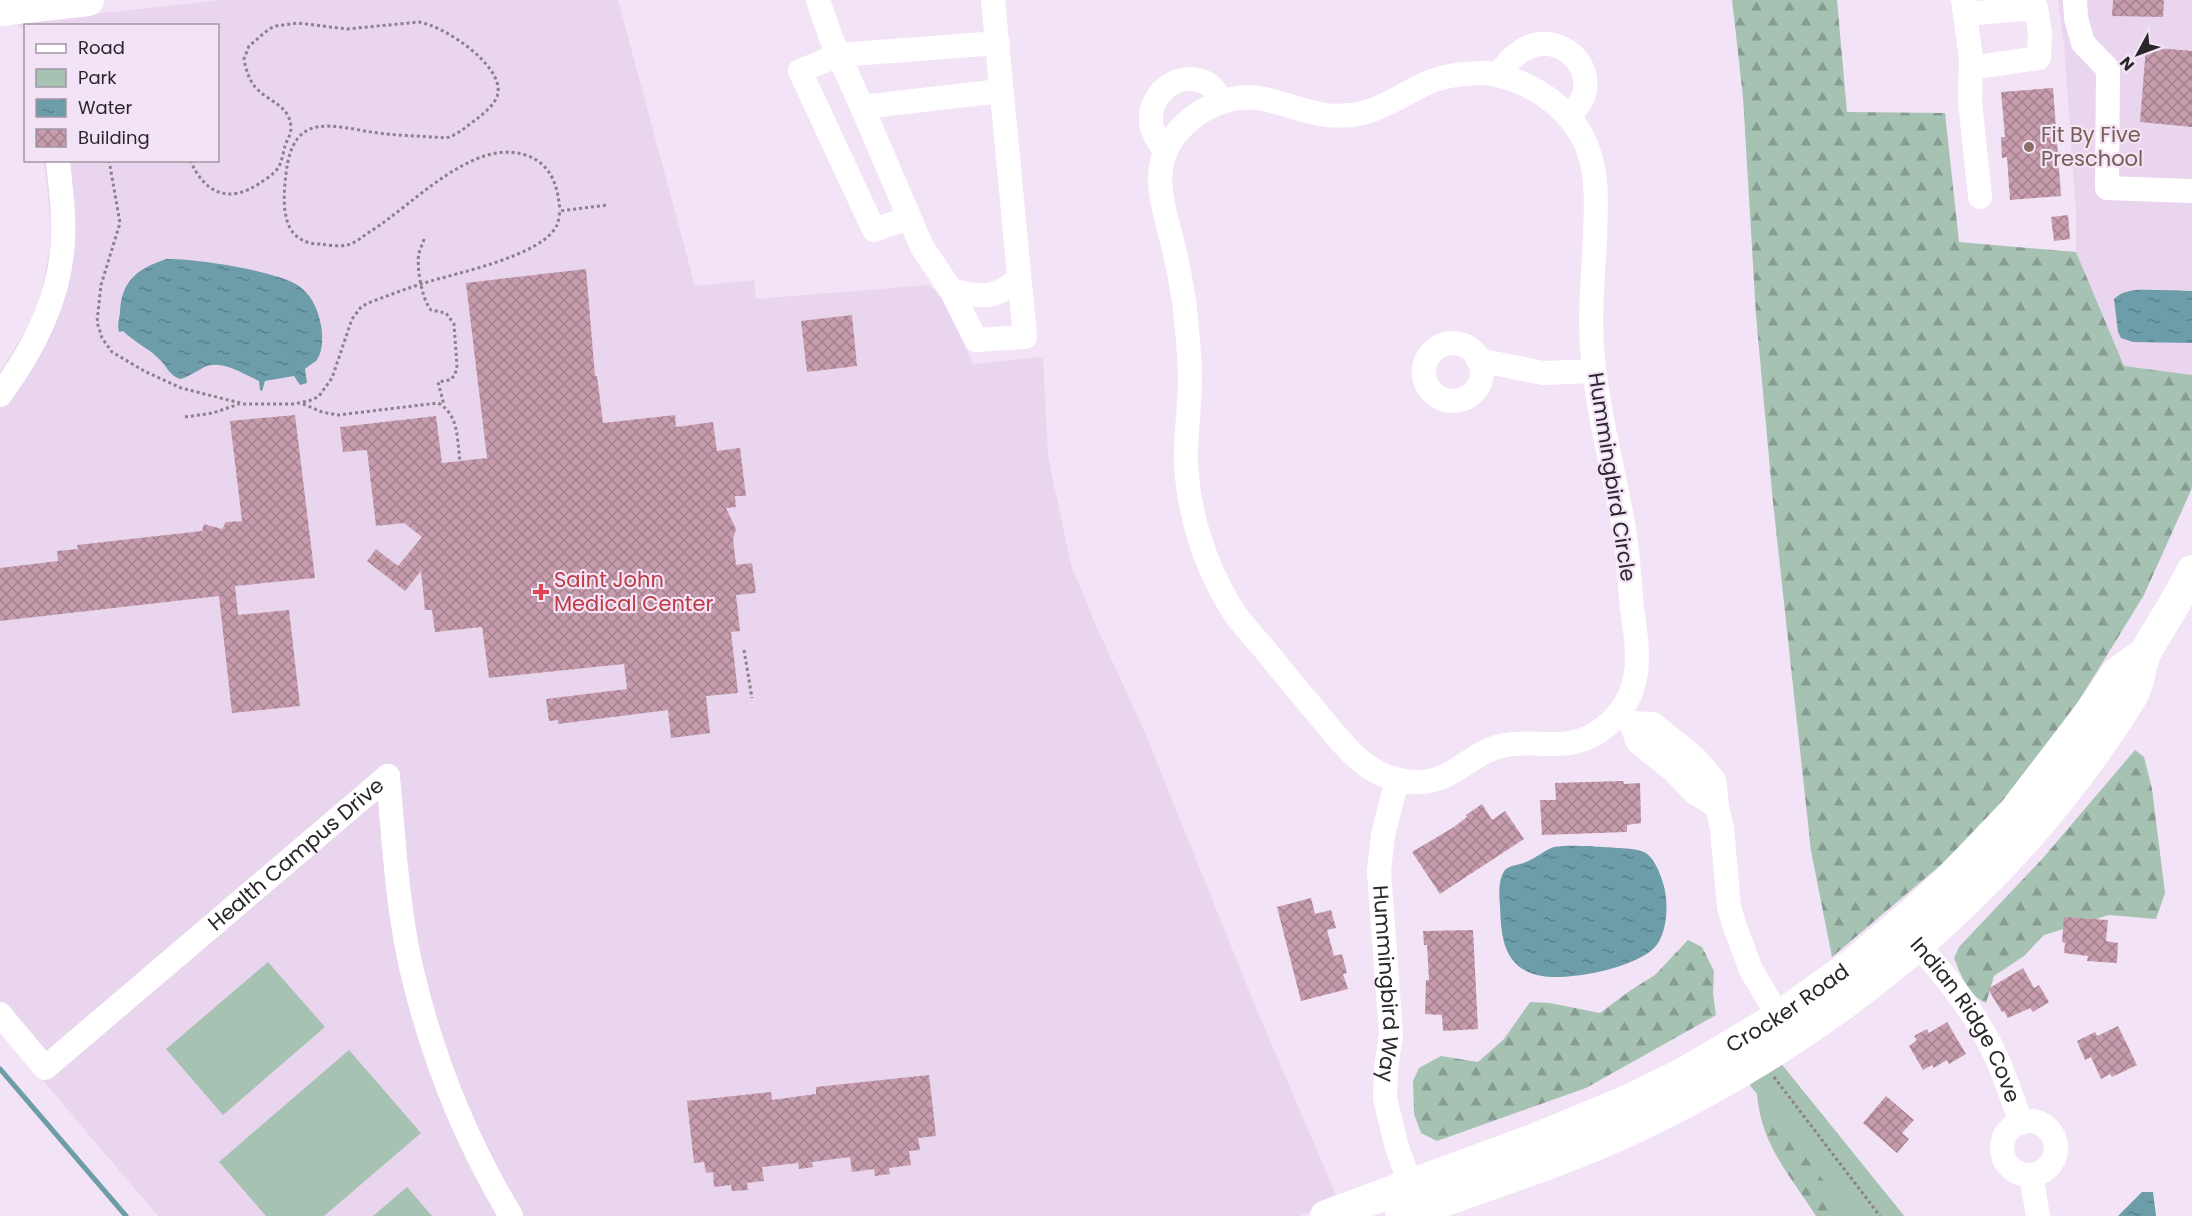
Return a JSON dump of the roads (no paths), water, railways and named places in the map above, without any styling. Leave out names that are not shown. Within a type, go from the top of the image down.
[{"type":"main road","points":[[0,10],[42,15],[88,0]]},
{"type":"main road","name":"Crocker Road","points":[[1413,1207],[1563,1129],[1653,1089],[1701,1064],[1779,1017],[1853,964],[1963,905],[1994,874],[2078,774],[2133,695],[2145,653],[2192,571]]},
{"type":"main road","name":"Crocker Road","points":[[1326,1216],[1413,1207],[1598,1144],[1647,1122],[1764,1058],[1820,1021],[1862,991],[1909,935]]},
{"type":"street","points":[[818,0],[908,218],[932,264],[951,290],[976,340],[1024,337],[993,0]]},
{"type":"street","points":[[2075,0],[2076,18],[2083,43],[2108,69],[2107,188],[2192,191]]},
{"type":"street","points":[[1971,68],[2039,58],[2040,33],[2036,8],[1964,7],[1971,68],[1970,102],[1980,197]]},
{"type":"street","points":[[908,218],[874,230],[800,70],[839,55],[998,43]]},
{"type":"street","points":[[1498,75],[1514,57],[1528,47],[1549,43],[1560,46],[1578,60],[1586,81],[1579,105],[1569,117]]},
{"type":"street","name":"Hummingbird Circle","points":[[1475,73],[1498,75],[1533,89],[1558,106],[1569,117],[1589,153],[1596,181],[1591,335],[1594,371],[1600,415],[1625,532],[1637,666],[1624,719],[1601,731],[1581,741],[1558,745],[1498,746],[1436,781],[1412,782],[1374,773],[1349,751],[1238,618],[1216,580],[1202,548],[1190,500],[1186,464],[1190,382],[1184,304],[1159,188],[1159,173],[1165,151],[1188,121],[1198,113],[1222,102],[1259,98],[1315,115],[1342,117],[1379,108],[1440,79],[1475,73]]},
{"type":"street","points":[[1165,151],[1153,130],[1151,111],[1165,88],[1180,80],[1198,80],[1211,86],[1222,102]]},
{"type":"street","points":[[862,107],[1000,91]]},
{"type":"street","points":[[0,395],[38,334],[57,281],[63,231],[58,162]]},
{"type":"street","points":[[951,290],[981,297],[1001,291],[1018,279]]},
{"type":"street","points":[[1478,360],[1543,373],[1594,371]]},
{"type":"street","points":[[1624,719],[1638,742],[1674,771],[1695,793],[1717,807],[1722,828],[1727,887],[1734,924],[1751,970],[1779,1017]]},
{"type":"street","name":"Health Campus Drive","points":[[0,1014],[45,1068],[388,776],[401,910],[412,970],[422,1007],[434,1048],[464,1125],[489,1178],[511,1216]]},
{"type":"street","name":"Hummingbird Way","points":[[1397,780],[1383,835],[1379,871],[1391,1034],[1385,1098],[1391,1129],[1413,1207]]},
{"type":"street","name":"Indian Ridge Cove","points":[[1909,935],[1955,989],[1983,1032],[2001,1068],[2021,1123]]},
{"type":"street","name":"Indian Ridge Cove","points":[[2032,1122],[2041,1124],[2053,1136],[2055,1145],[2053,1161],[2040,1173],[2031,1175],[2021,1174],[2006,1164],[2002,1155],[2002,1146],[2009,1130],[2021,1123],[2032,1122]]},
{"type":"street","points":[[2031,1175],[2038,1216]]},
{"type":"water","points":[[166,259],[214,263],[255,271],[288,280],[299,286],[313,302],[321,325],[322,336],[319,357],[305,369],[307,383],[300,385],[294,376],[265,381],[262,391],[259,381],[231,368],[215,365],[180,379],[171,374],[153,353],[123,331],[119,332],[121,302],[127,284],[139,272]]},
{"type":"water","points":[[2143,290],[2192,291],[2192,343],[2133,342],[2121,338],[2118,332],[2114,299],[2119,295]]},
{"type":"water","points":[[1590,846],[1639,850],[1648,854],[1654,861],[1662,879],[1666,899],[1665,926],[1659,942],[1645,955],[1632,962],[1584,975],[1554,977],[1529,972],[1512,959],[1503,940],[1499,892],[1503,874],[1510,867],[1529,861],[1554,847]]},
{"type":"water","points":[[2142,1192],[2153,1192],[2156,1216],[2118,1216]]},
{"type":"waterway","points":[[0,1069],[126,1216]]},
{"type":"place","name":"Fit By Five Preschool","points":[[2029,147]]},
{"type":"place","name":"Saint John Medical Center","points":[[541,592]]}]
